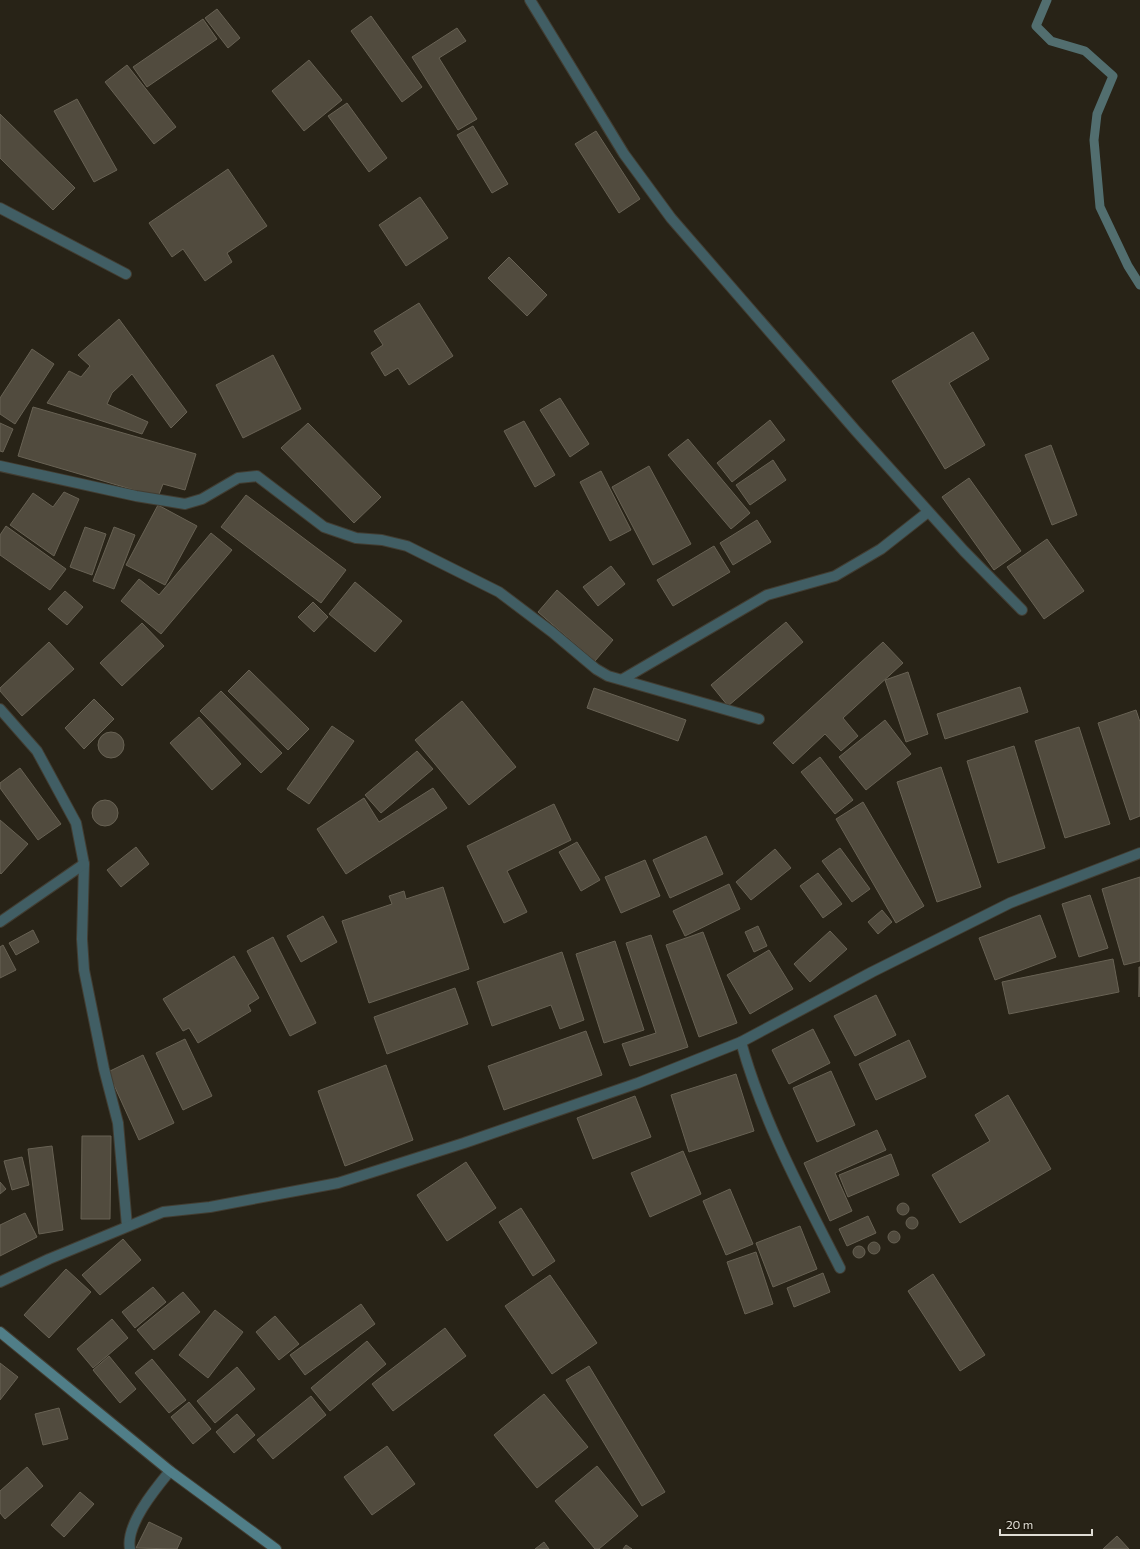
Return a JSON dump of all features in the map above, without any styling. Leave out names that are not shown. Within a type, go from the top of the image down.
[{"type":"street","points":[[530,0],[624,154],[671,218],[851,426],[928,512],[1022,610]]},
{"type":"street","points":[[0,208],[126,274]]},
{"type":"street","points":[[0,466],[136,496],[185,504],[202,499],[238,478],[257,476],[324,527],[356,538],[382,540],[407,546],[499,592],[552,632],[596,669],[608,676],[759,719]]},
{"type":"street","points":[[623,680],[767,595],[835,576],[881,549],[928,512]]},
{"type":"street","points":[[0,709],[37,751],[76,823],[84,864],[82,939],[84,970],[104,1070],[118,1123],[127,1226]]},
{"type":"street","points":[[0,1282],[127,1226],[163,1212],[210,1206],[338,1183],[464,1143],[638,1083],[741,1042],[872,972],[1010,903],[1140,854]]},
{"type":"street","points":[[0,922],[84,864]]},
{"type":"street","points":[[741,1042],[747,1064],[772,1132],[840,1268]]},
{"type":"street","points":[[0,1332],[170,1471],[276,1549]]},
{"type":"street","points":[[130,1549],[133,1526],[153,1491],[170,1471]]},
{"type":"building","points":[[217,9],[240,38],[228,48],[205,18]]},
{"type":"building","points":[[371,16],[422,87],[402,102],[351,31]]},
{"type":"building","points":[[203,19],[217,39],[147,87],[133,67]]},
{"type":"building","points":[[457,28],[466,41],[439,58],[477,119],[458,130],[412,57]]},
{"type":"building","points":[[309,60],[342,100],[304,131],[272,91]]},
{"type":"building","points":[[127,65],[176,127],[154,144],[105,82]]},
{"type":"building","points":[[77,99],[117,170],[94,182],[54,111]]},
{"type":"building","points":[[347,103],[387,158],[369,172],[328,116]]},
{"type":"building","points":[[0,114],[75,188],[53,210],[0,158]]},
{"type":"building","points":[[473,126],[508,184],[492,193],[457,135]]},
{"type":"building","points":[[596,131],[640,199],[619,213],[575,144]]},
{"type":"building","points":[[228,169],[267,226],[227,253],[232,262],[205,281],[183,249],[172,257],[149,223]]},
{"type":"building","points":[[420,197],[448,238],[406,266],[379,225]]},
{"type":"building","points":[[509,257],[547,295],[527,316],[488,278]]},
{"type":"building","points":[[419,303],[453,356],[409,385],[398,368],[385,376],[371,353],[383,345],[374,331]]},
{"type":"building","points":[[119,319],[187,412],[171,428],[132,374],[112,393],[107,404],[148,422],[142,434],[47,403],[69,371],[81,377],[90,366],[78,355]]},
{"type":"building","points":[[973,332],[989,359],[949,383],[985,445],[945,469],[892,381]]},
{"type":"building","points":[[32,349],[54,364],[15,424],[0,414],[0,398]]},
{"type":"building","points":[[273,355],[301,409],[243,438],[216,385]]},
{"type":"building","points":[[560,398],[589,444],[570,457],[540,410]]},
{"type":"building","points":[[33,407],[196,454],[185,490],[163,484],[158,497],[18,456]]},
{"type":"building","points":[[770,420],[785,440],[732,482],[717,463]]},
{"type":"building","points":[[524,421],[555,475],[535,487],[504,431]]},
{"type":"building","points":[[0,423],[13,429],[3,452],[0,451]]},
{"type":"building","points":[[308,423],[381,497],[354,523],[281,448]]},
{"type":"building","points":[[688,439],[750,513],[731,529],[668,455]]},
{"type":"building","points":[[1051,445],[1077,515],[1052,525],[1025,455]]},
{"type":"building","points":[[773,460],[786,480],[750,505],[736,485]]},
{"type":"building","points":[[649,466],[691,544],[653,565],[612,487]]},
{"type":"building","points":[[601,471],[631,530],[610,541],[580,482]]},
{"type":"building","points":[[969,478],[1021,551],[994,570],[942,497]]},
{"type":"building","points":[[64,492],[79,499],[54,556],[10,525],[33,493],[53,507]]},
{"type":"building","points":[[246,495],[346,570],[321,603],[221,527]]},
{"type":"building","points":[[158,505],[197,526],[165,585],[126,565]]},
{"type":"building","points":[[757,520],[771,542],[733,565],[720,543]]},
{"type":"building","points":[[6,526],[66,569],[50,590],[0,555],[0,535]]},
{"type":"building","points":[[85,527],[106,534],[92,575],[70,567]]},
{"type":"building","points":[[114,527],[135,535],[114,589],[93,581]]},
{"type":"building","points":[[211,533],[232,550],[161,634],[121,601],[139,579],[159,595]]},
{"type":"building","points":[[1047,539],[1084,591],[1044,619],[1007,567]]},
{"type":"building","points":[[714,546],[730,572],[673,606],[657,580]]},
{"type":"building","points":[[611,566],[625,584],[598,606],[583,587]]},
{"type":"building","points":[[355,582],[402,621],[375,652],[329,614]]},
{"type":"building","points":[[557,590],[613,640],[595,661],[538,612]]},
{"type":"building","points":[[65,591],[83,607],[67,625],[48,609]]},
{"type":"building","points":[[313,602],[328,617],[314,632],[298,617]]},
{"type":"building","points":[[786,622],[803,642],[728,706],[711,685]]},
{"type":"building","points":[[142,623],[164,646],[122,686],[100,663]]},
{"type":"building","points":[[49,642],[74,669],[22,716],[0,691],[0,688]]},
{"type":"building","points":[[883,642],[903,663],[843,718],[858,736],[841,751],[825,734],[793,764],[773,743]]},
{"type":"building","points":[[249,670],[309,729],[288,750],[228,691]]},
{"type":"building","points":[[908,672],[928,734],[906,742],[885,680]]},
{"type":"building","points":[[1020,687],[1028,712],[945,739],[937,714]]},
{"type":"building","points":[[594,688],[686,720],[678,741],[587,708]]},
{"type":"building","points":[[221,691],[282,753],[261,773],[200,711]]},
{"type":"building","points":[[94,699],[114,719],[84,749],[65,728]]},
{"type":"building","points":[[462,701],[516,767],[469,805],[415,740]]},
{"type":"building","points":[[1136,710],[1140,722],[1140,816],[1130,820],[1098,723]]},
{"type":"building","points":[[199,717],[241,764],[212,790],[170,743]]},
{"type":"building","points":[[885,720],[911,754],[866,790],[839,757]]},
{"type":"building","points":[[332,726],[354,741],[309,804],[287,789]]},
{"type":"building","points":[[1079,727],[1110,824],[1065,838],[1035,741]]},
{"type":"building","points":[[111,732],[120,736],[124,745],[120,754],[111,758],[102,754],[98,745],[102,736]]},
{"type":"building","points":[[1014,746],[1045,848],[998,863],[967,761]]},
{"type":"building","points":[[417,751],[433,769],[381,813],[365,795]]},
{"type":"building","points":[[820,757],[853,800],[835,814],[801,772]]},
{"type":"building","points":[[941,767],[981,887],[937,902],[897,782]]},
{"type":"building","points":[[20,768],[61,824],[38,840],[0,788],[0,783]]},
{"type":"building","points":[[433,788],[447,808],[346,874],[317,829],[364,798],[379,822]]},
{"type":"building","points":[[105,800],[114,804],[118,813],[114,822],[105,826],[96,822],[92,813],[96,804]]},
{"type":"building","points":[[863,802],[924,906],[896,923],[836,819]]},
{"type":"building","points":[[554,804],[571,840],[507,871],[527,912],[504,923],[467,846]]},
{"type":"building","points":[[0,820],[28,844],[1,874],[0,873]]},
{"type":"building","points":[[706,836],[723,874],[670,898],[653,860]]},
{"type":"building","points":[[577,842],[600,880],[581,891],[559,852]]},
{"type":"building","points":[[136,847],[149,864],[121,887],[107,870]]},
{"type":"building","points":[[840,848],[870,889],[852,902],[822,861]]},
{"type":"building","points":[[775,849],[791,868],[751,900],[736,882]]},
{"type":"building","points":[[645,860],[660,896],[621,913],[605,877]]},
{"type":"building","points":[[818,873],[842,904],[823,918],[800,886]]},
{"type":"building","points":[[1140,877],[1140,961],[1124,965],[1102,889]]},
{"type":"building","points":[[729,884],[740,909],[685,936],[673,911]]},
{"type":"building","points":[[443,887],[469,969],[369,1003],[342,921],[392,904],[389,896],[404,891],[406,899]]},
{"type":"building","points":[[1090,895],[1108,948],[1079,957],[1062,904]]},
{"type":"building","points":[[882,910],[892,922],[878,934],[868,922]]},
{"type":"building","points":[[1040,915],[1056,957],[995,980],[979,938]]},
{"type":"building","points":[[323,916],[337,942],[301,962],[287,936]]},
{"type":"building","points":[[758,926],[767,946],[754,952],[745,932]]},
{"type":"building","points":[[33,930],[39,942],[16,955],[9,943]]},
{"type":"building","points":[[830,931],[847,949],[810,982],[794,964]]},
{"type":"building","points":[[703,932],[737,1023],[699,1037],[666,945]]},
{"type":"building","points":[[651,935],[688,1047],[630,1066],[622,1044],[656,1033],[626,943]]},
{"type":"building","points":[[273,937],[316,1023],[290,1036],[247,951]]},
{"type":"building","points":[[615,941],[644,1030],[604,1043],[576,954]]},
{"type":"building","points":[[3,945],[16,970],[0,978],[0,947]]},
{"type":"building","points":[[769,950],[793,989],[750,1014],[727,975]]},
{"type":"building","points":[[562,952],[584,1020],[560,1029],[551,1005],[492,1026],[477,982]]},
{"type":"building","points":[[234,956],[259,998],[248,1005],[251,1011],[198,1043],[189,1028],[183,1031],[163,999]]},
{"type":"building","points":[[1113,959],[1119,992],[1009,1014],[1002,982]]},
{"type":"building","points":[[1139,967],[1140,967],[1139,997]]},
{"type":"building","points":[[455,988],[468,1024],[387,1054],[374,1017]]},
{"type":"building","points":[[876,995],[896,1035],[855,1056],[834,1016]]},
{"type":"building","points":[[813,1029],[830,1063],[789,1084],[772,1050]]},
{"type":"building","points":[[586,1031],[602,1075],[504,1110],[488,1066]]},
{"type":"building","points":[[185,1039],[212,1096],[183,1110],[156,1053]]},
{"type":"building","points":[[909,1040],[926,1077],[876,1100],[859,1064]]},
{"type":"building","points":[[143,1055],[174,1123],[139,1140],[108,1072]]},
{"type":"building","points":[[386,1065],[413,1140],[345,1166],[318,1091]]},
{"type":"building","points":[[831,1071],[855,1125],[817,1142],[793,1088]]},
{"type":"building","points":[[736,1074],[754,1131],[689,1152],[671,1095]]},
{"type":"building","points":[[1008,1095],[1051,1169],[960,1223],[932,1175],[990,1141],[975,1115]]},
{"type":"building","points":[[635,1096],[651,1137],[593,1159],[577,1118]]},
{"type":"building","points":[[877,1130],[886,1150],[835,1173],[852,1211],[830,1221],[804,1163]]},
{"type":"building","points":[[82,1136],[111,1136],[110,1219],[81,1219]]},
{"type":"building","points":[[52,1146],[63,1230],[39,1234],[28,1149]]},
{"type":"building","points":[[683,1151],[701,1194],[650,1217],[631,1173]]},
{"type":"building","points":[[891,1154],[899,1175],[848,1197],[839,1175]]},
{"type":"building","points":[[22,1157],[29,1185],[12,1190],[4,1161]]},
{"type":"building","points":[[466,1162],[496,1208],[447,1241],[417,1195]]},
{"type":"building","points":[[0,1182],[6,1189],[0,1194]]},
{"type":"building","points":[[730,1189],[753,1244],[726,1255],[703,1201]]},
{"type":"building","points":[[901,1203],[905,1203],[909,1209],[905,1215],[901,1215],[897,1211],[897,1207]]},
{"type":"building","points":[[521,1208],[555,1261],[533,1276],[499,1222]]},
{"type":"building","points":[[25,1213],[37,1237],[0,1256],[0,1225]]},
{"type":"building","points":[[868,1216],[876,1233],[847,1246],[839,1229]]},
{"type":"building","points":[[910,1217],[914,1217],[918,1223],[914,1229],[910,1229],[906,1225],[906,1221]]},
{"type":"building","points":[[800,1226],[817,1269],[773,1287],[756,1243]]},
{"type":"building","points":[[892,1231],[896,1231],[900,1237],[896,1243],[892,1243],[888,1239],[888,1235]]},
{"type":"building","points":[[123,1239],[141,1260],[100,1295],[82,1275]]},
{"type":"building","points":[[872,1242],[876,1242],[880,1248],[876,1254],[872,1254],[868,1250],[868,1246]]},
{"type":"building","points":[[859,1246],[863,1248],[865,1252],[863,1256],[859,1258],[855,1256],[853,1252],[855,1248]]},
{"type":"building","points":[[756,1252],[773,1304],[745,1314],[727,1262]]},
{"type":"building","points":[[66,1269],[91,1292],[49,1338],[24,1315]]},
{"type":"building","points":[[823,1273],[830,1292],[794,1307],[787,1288]]},
{"type":"building","points":[[933,1274],[985,1355],[960,1371],[908,1291]]},
{"type":"building","points":[[550,1275],[597,1343],[552,1374],[505,1306]]},
{"type":"building","points":[[153,1287],[166,1302],[135,1328],[122,1312]]},
{"type":"building","points":[[183,1292],[200,1312],[154,1350],[137,1330]]},
{"type":"building","points":[[361,1304],[375,1324],[305,1375],[290,1355]]},
{"type":"building","points":[[215,1310],[243,1332],[208,1378],[179,1355]]},
{"type":"building","points":[[275,1316],[299,1344],[279,1360],[256,1332]]},
{"type":"building","points":[[112,1319],[128,1338],[93,1368],[77,1349]]},
{"type":"building","points":[[445,1328],[466,1356],[393,1411],[372,1384]]},
{"type":"building","points":[[367,1341],[386,1364],[330,1411],[311,1388]]},
{"type":"building","points":[[109,1356],[136,1389],[120,1403],[93,1370]]},
{"type":"building","points":[[152,1359],[186,1400],[169,1413],[135,1373]]},
{"type":"building","points":[[0,1363],[18,1377],[0,1400]]},
{"type":"building","points":[[589,1366],[665,1492],[642,1506],[566,1380]]},
{"type":"building","points":[[237,1367],[255,1389],[215,1423],[197,1401]]},
{"type":"building","points":[[544,1394],[588,1447],[537,1488],[494,1435]]},
{"type":"building","points":[[311,1396],[326,1415],[273,1459],[257,1440]]},
{"type":"building","points":[[189,1402],[211,1429],[193,1444],[171,1417]]},
{"type":"building","points":[[59,1408],[68,1439],[43,1445],[35,1414]]},
{"type":"building","points":[[237,1414],[255,1435],[234,1453],[216,1432]]},
{"type":"building","points":[[387,1446],[415,1484],[372,1515],[344,1477]]},
{"type":"building","points":[[597,1466],[638,1516],[599,1549],[595,1549],[555,1501]]},
{"type":"building","points":[[27,1467],[43,1486],[5,1519],[0,1513],[0,1491]]},
{"type":"building","points":[[80,1492],[94,1504],[64,1537],[51,1525]]},
{"type":"building","points":[[149,1522],[182,1538],[177,1549],[136,1548]]},
{"type":"building","points":[[1117,1536],[1129,1549],[1103,1549]]},
{"type":"building","points":[[544,1542],[549,1549],[535,1549]]},
{"type":"building","points":[[626,1545],[632,1549],[623,1549]]},
{"type":"waterway","points":[[1047,0],[1036,26],[1051,41],[1085,51],[1113,76],[1097,114],[1094,140],[1100,207],[1128,266],[1140,285]]}]
